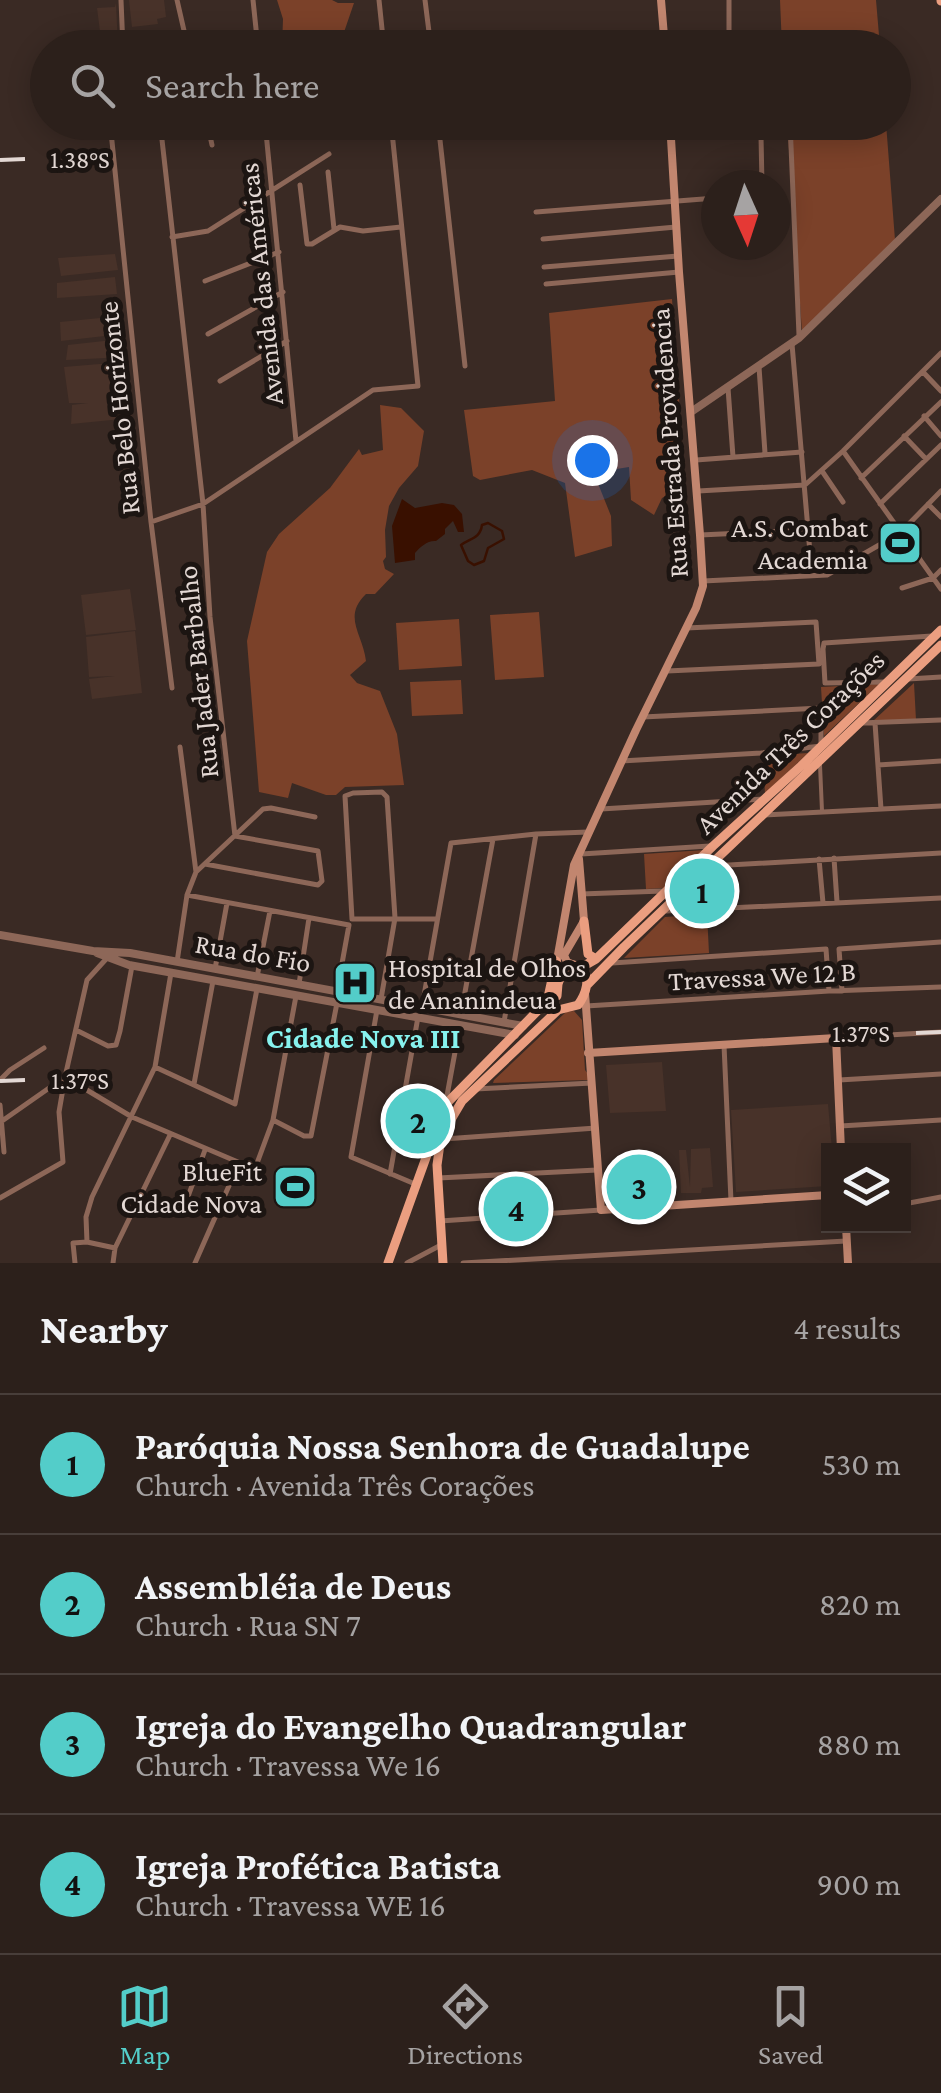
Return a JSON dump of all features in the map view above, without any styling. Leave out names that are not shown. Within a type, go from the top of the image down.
[{"type":"main road","points":[[662,0],[664,30]]},
{"type":"main road","name":"Rua Estrada Providencia","points":[[557,988],[556,961],[578,854],[686,628],[703,581],[671,140]]},
{"type":"main road","name":"Avenida Três Corações","points":[[578,966],[596,958],[713,846],[860,724],[906,679],[939,637]]},
{"type":"main road","name":"Avenida Três Corações","points":[[586,988],[762,816],[887,682],[939,637]]},
{"type":"main road","points":[[578,854],[588,954],[596,958]]},
{"type":"main road","points":[[584,921],[564,952],[567,962],[587,973],[588,1053],[602,1210],[821,1195]]},
{"type":"main road","points":[[547,1003],[556,961]]},
{"type":"main road","points":[[443,1263],[438,1154],[454,1111],[523,1026],[547,1003],[563,970],[578,966]]},
{"type":"main road","points":[[557,988],[558,1000],[580,1012],[587,1026]]},
{"type":"main road","points":[[388,1263],[445,1104],[514,1040],[581,1000],[586,988]]},
{"type":"main road","points":[[532,1018],[539,1028]]},
{"type":"main road","points":[[588,1053],[836,1038],[841,1143]]},
{"type":"main road","points":[[422,1167],[428,1176],[438,1178]]},
{"type":"main road","points":[[846,1233],[848,1263]]},
{"type":"street","points":[[121,0],[122,30]]},
{"type":"street","points":[[177,0],[184,30]]},
{"type":"street","points":[[253,0],[256,30]]},
{"type":"street","points":[[379,0],[382,30]]},
{"type":"street","points":[[426,0],[428,30]]},
{"type":"street","points":[[729,0],[729,30]]},
{"type":"street","name":"Rua Belo Horizonte","points":[[112,140],[172,688]]},
{"type":"street","name":"Rua Jader Barbalho","points":[[162,140],[235,836]]},
{"type":"street","points":[[211,140],[212,145]]},
{"type":"street","name":"Avenida das Américas","points":[[267,140],[296,441]]},
{"type":"street","points":[[151,522],[203,504],[374,390],[418,386],[393,140]]},
{"type":"street","points":[[440,140],[465,366]]},
{"type":"street","points":[[761,140],[762,170]]},
{"type":"street","points":[[790,140],[796,341],[812,576]]},
{"type":"street","points":[[172,238],[208,231],[329,154]]},
{"type":"street","points":[[328,172],[334,231]]},
{"type":"street","points":[[300,185],[306,243],[312,244],[342,226],[363,231],[402,227]]},
{"type":"street","points":[[536,212],[701,199]]},
{"type":"street","points":[[691,412],[796,341],[941,199]]},
{"type":"street","points":[[543,239],[676,227]]},
{"type":"street","points":[[205,281],[279,252]]},
{"type":"street","points":[[544,268],[678,256]]},
{"type":"street","points":[[546,284],[679,272]]},
{"type":"street","points":[[208,334],[283,292]]},
{"type":"street","points":[[220,382],[287,341]]},
{"type":"street","points":[[698,491],[804,485],[941,353]]},
{"type":"street","points":[[759,367],[766,454]]},
{"type":"street","points":[[922,371],[941,392]]},
{"type":"street","points":[[728,388],[733,457]]},
{"type":"street","points":[[862,478],[941,402]]},
{"type":"street","points":[[924,416],[941,436]]},
{"type":"street","points":[[904,436],[926,459]]},
{"type":"street","points":[[880,504],[941,445]]},
{"type":"street","points":[[843,451],[941,589]]},
{"type":"street","points":[[696,460],[802,452]]},
{"type":"street","points":[[822,471],[842,502]]},
{"type":"street","points":[[703,581],[827,575],[900,533],[941,491]]},
{"type":"street","points":[[928,504],[941,517]]},
{"type":"street","points":[[700,535],[808,530]]},
{"type":"street","points":[[902,588],[933,578],[941,570]]},
{"type":"street","points":[[686,628],[816,622],[824,681],[887,682]]},
{"type":"street","points":[[821,662],[823,644],[827,641],[939,637]]},
{"type":"street","points":[[664,671],[821,662]]},
{"type":"street","points":[[906,679],[941,678]]},
{"type":"street","points":[[642,716],[820,708],[822,812]]},
{"type":"street","points":[[860,724],[941,720]]},
{"type":"street","points":[[875,723],[882,809]]},
{"type":"street","points":[[180,747],[196,872]]},
{"type":"street","points":[[621,761],[761,753],[822,754]]},
{"type":"street","points":[[878,765],[941,761]]},
{"type":"street","points":[[337,991],[351,922],[345,798],[349,794],[385,793],[395,918],[381,1000]]},
{"type":"street","points":[[598,809],[766,800]]},
{"type":"street","points":[[762,816],[941,806]]},
{"type":"street","points":[[177,962],[187,895],[196,872],[266,808],[315,817]]},
{"type":"street","points":[[422,1007],[451,843],[588,832]]},
{"type":"street","points":[[504,1022],[536,834]]},
{"type":"street","points":[[205,864],[318,885],[322,878],[318,851],[235,836]]},
{"type":"street","points":[[461,1014],[493,840]]},
{"type":"street","points":[[578,854],[713,846]]},
{"type":"street","points":[[692,868],[941,854]]},
{"type":"street","points":[[820,858],[823,903]]},
{"type":"street","points":[[834,858],[837,902]]},
{"type":"street","points":[[582,894],[666,891]]},
{"type":"street","points":[[187,895],[351,922],[436,919]]},
{"type":"street","points":[[662,911],[941,898]]},
{"type":"street","points":[[215,969],[227,903]]},
{"type":"street","points":[[257,976],[270,911]]},
{"type":"street","points":[[299,984],[309,917]]},
{"type":"street","name":"Rua do Fio","points":[[0,935],[93,951],[132,966],[460,1025],[514,1040]]},
{"type":"street","points":[[842,991],[839,948],[941,942]]},
{"type":"street","points":[[608,963],[826,949],[829,991]]},
{"type":"street","name":"Rua do Fio","points":[[108,955],[130,953],[523,1026]]},
{"type":"street","points":[[0,1198],[62,1162],[59,1112],[65,1077],[87,980],[108,955]]},
{"type":"street","points":[[76,1030],[112,1046],[118,1042],[132,966]]},
{"type":"street","points":[[87,1242],[86,1217],[92,1197],[154,1067],[170,973]]},
{"type":"street","points":[[194,1084],[212,981]]},
{"type":"street","points":[[308,998],[311,986]]},
{"type":"street","name":"Travessa We 12 B","points":[[586,1006],[941,987]]},
{"type":"street","points":[[154,1067],[234,1104],[258,988]]},
{"type":"street","points":[[320,1000],[323,989]]},
{"type":"street","points":[[65,1077],[170,1135],[256,1166],[273,1120],[296,995]]},
{"type":"street","points":[[273,1120],[309,1138],[312,1134],[336,1003]]},
{"type":"street","points":[[377,1010],[351,1157],[415,1184]]},
{"type":"street","points":[[390,1174],[418,1017]]},
{"type":"street","points":[[445,1104],[460,1025]]},
{"type":"street","points":[[836,1038],[941,1032]]},
{"type":"street","points":[[724,1045],[732,1201]]},
{"type":"street","points":[[0,1080],[44,1048]]},
{"type":"street","points":[[838,1080],[941,1074]]},
{"type":"street","points":[[2,1121],[65,1077]]},
{"type":"street","points":[[473,1090],[592,1083]]},
{"type":"street","points":[[0,1105],[4,1152]]},
{"type":"street","points":[[840,1126],[941,1120]]},
{"type":"street","points":[[442,1139],[596,1128]]},
{"type":"street","points":[[113,1263],[115,1248],[170,1135]]},
{"type":"street","points":[[186,1202],[205,1150]]},
{"type":"street","points":[[194,1263],[239,1163]]},
{"type":"street","points":[[438,1178],[600,1170]]},
{"type":"street","points":[[911,1203],[941,1198]]},
{"type":"street","points":[[440,1222],[602,1210]]},
{"type":"street","points":[[463,1263],[604,1259],[846,1241]]},
{"type":"street","points":[[75,1263],[73,1243],[115,1248]]},
{"type":"street","points":[[407,1263],[442,1245]]},
{"type":"shaded area","points":[[129,0],[164,0],[166,17],[157,19],[158,24],[132,27]]},
{"type":"shaded area","points":[[277,0],[354,3],[345,30],[283,30]]},
{"type":"shaded area","points":[[780,0],[876,0],[879,30],[781,30]]},
{"type":"shaded area","points":[[116,3],[117,30],[100,30],[97,8],[115,7]]},
{"type":"shaded area","points":[[788,140],[887,140],[895,240],[802,331]]},
{"type":"shaded area","points":[[115,254],[118,270],[61,276],[58,258]]},
{"type":"shaded area","points":[[115,277],[117,294],[57,298],[57,283]]},
{"type":"shaded area","points":[[672,299],[685,486],[662,498],[654,515],[631,500],[629,467],[598,472],[599,486],[611,516],[612,546],[575,557],[565,483],[532,470],[480,480],[473,476],[464,410],[555,401],[549,313]]},
{"type":"shaded area","points":[[120,316],[122,334],[61,341],[60,322]]},
{"type":"shaded area","points":[[122,339],[125,357],[66,360],[68,345]]},
{"type":"shaded area","points":[[123,362],[130,384],[132,418],[71,424],[72,405],[88,403],[69,403],[64,367]]},
{"type":"shaded area","points":[[380,405],[401,408],[424,431],[418,466],[389,506],[383,561],[385,569],[394,574],[375,594],[366,594],[355,610],[366,661],[350,675],[357,683],[380,691],[397,734],[404,785],[345,787],[336,795],[326,795],[292,783],[288,798],[259,792],[247,641],[267,552],[279,534],[330,488],[359,449],[362,455],[383,450]]},
{"type":"shaded area","points":[[402,499],[415,508],[454,505],[462,514],[464,532],[458,532],[453,521],[445,534],[415,553],[415,560],[395,563],[392,526]]},
{"type":"shaded area","points":[[130,589],[136,630],[86,635],[81,595]]},
{"type":"shaded area","points":[[539,612],[544,677],[495,680],[490,615]]},
{"type":"shaded area","points":[[459,619],[462,666],[399,670],[396,623]]},
{"type":"shaded area","points":[[135,631],[142,693],[92,699],[89,679],[115,676],[89,677],[86,637]]},
{"type":"shaded area","points":[[461,680],[463,714],[412,716],[410,682]]},
{"type":"shaded area","points":[[914,683],[916,720],[872,722]]},
{"type":"shaded area","points":[[879,684],[824,736],[821,687]]},
{"type":"shaded area","points":[[808,753],[765,794],[763,756]]},
{"type":"shaded area","points":[[705,850],[667,888],[646,889],[644,854]]},
{"type":"shaded area","points":[[707,914],[709,953],[624,958],[665,917]]},
{"type":"shaded area","points":[[574,1011],[582,1020],[589,1080],[493,1083],[566,1012]]},
{"type":"shaded area","points":[[662,1062],[666,1111],[610,1113],[606,1065]]},
{"type":"shaded area","points":[[828,1104],[831,1143],[821,1143],[821,1186],[736,1192],[731,1110]]},
{"type":"shaded area","points":[[710,1148],[713,1187],[702,1188],[701,1193],[681,1193],[679,1150],[686,1150],[690,1187],[691,1149]]},
{"type":"waterway","points":[[488,523],[502,531],[504,539],[488,548],[484,561],[474,565],[461,545],[477,536],[482,525],[488,523]]},
{"type":"place","name":"A.S. Combat Academia","points":[[900,543]]},
{"type":"place","name":"Paróquia Nossa Senhora de Guadalupe","points":[[702,891]]},
{"type":"place","name":"Hospital de Olhos de Ananindeua","points":[[355,983]]},
{"type":"place","name":"Assembléia de Deus","points":[[418,1121]]},
{"type":"place","name":"BlueFit Cidade Nova","points":[[295,1187]]},
{"type":"place","name":"Igreja do Evangelho Quadrangular","points":[[639,1187]]},
{"type":"place","name":"Igreja Profética Batista","points":[[516,1209]]},
{"type":"district","name":"Cidade Nova III","points":[[363,1037]]}]
